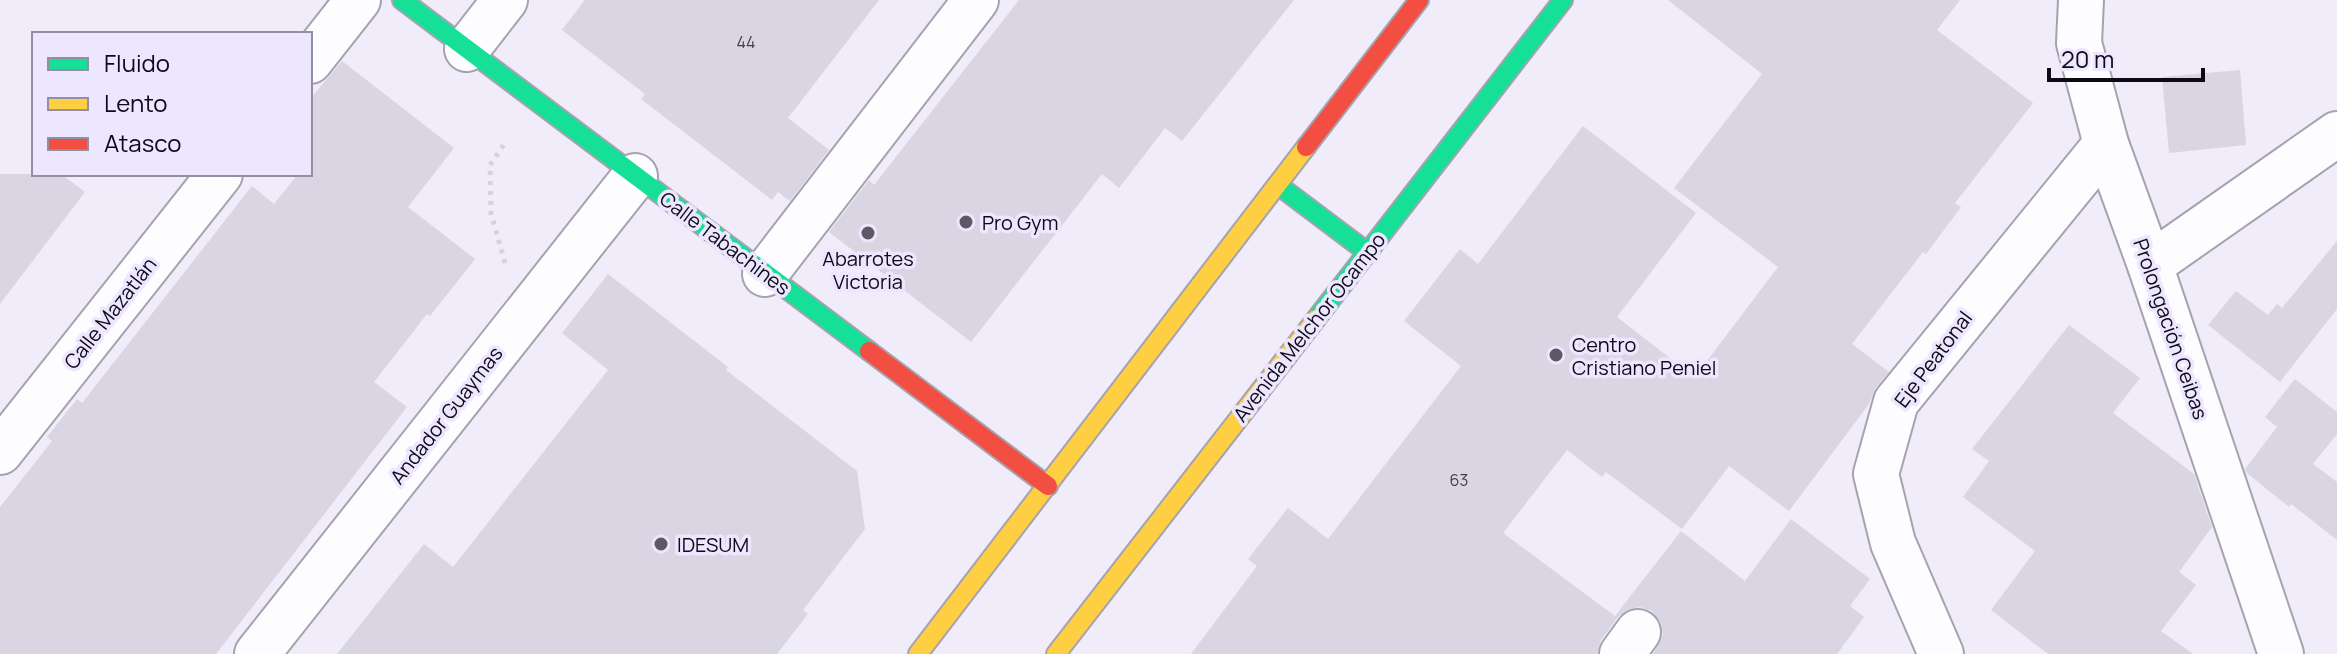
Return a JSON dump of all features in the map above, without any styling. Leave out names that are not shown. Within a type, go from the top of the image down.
[{"type":"main road","name":"Calle Tabachines","points":[[402,0],[1048,486]]},
{"type":"main road","points":[[918,654],[1419,0]]},
{"type":"main road","name":"Avenida Melchor Ocampo","points":[[1056,654],[1563,0]]},
{"type":"main road","points":[[1278,185],[1367,252]]},
{"type":"street","points":[[312,58],[358,0]]},
{"type":"street","points":[[467,49],[505,0]]},
{"type":"street","points":[[765,274],[976,0]]},
{"type":"street","name":"Prolongación Ceibas","points":[[2081,0],[2079,43],[2106,144],[2281,654]]},
{"type":"street","points":[[2150,265],[2337,134]]},
{"type":"street","name":"Eje Peatonal","points":[[1941,654],[1893,543],[1876,474],[1896,402],[2106,144]]},
{"type":"street","name":"Calle Mazatlán","points":[[0,452],[218,176]]},
{"type":"street","name":"Andador Guaymas","points":[[257,654],[635,176]]},
{"type":"path","points":[[523,317],[491,213],[490,165],[534,100]]},
{"type":"building","points":[[585,0],[879,0],[788,118],[829,150],[790,201],[778,192],[772,200],[641,99],[645,94],[562,30]]},
{"type":"building","points":[[1019,0],[1294,0],[1182,141],[1165,128],[1119,188],[1102,174],[971,342],[829,232],[869,180],[874,185]]},
{"type":"building","points":[[1668,0],[1960,0],[1937,30],[2033,103],[1955,203],[1961,207],[1926,254],[1923,252],[1852,344],[1889,372],[1876,387],[1869,404],[1789,511],[1729,466],[1682,529],[1606,472],[1602,477],[1567,450],[1503,533],[1615,616],[1681,531],[1745,581],[1791,519],[1870,579],[1850,606],[1864,617],[1837,654],[1653,654],[1663,635],[1661,623],[1652,611],[1640,607],[1627,610],[1618,617],[1601,640],[1597,654],[1191,654],[1257,566],[1248,559],[1288,508],[1328,539],[1461,366],[1404,321],[1460,249],[1478,264],[1583,126],[1696,213],[1617,317],[1688,372],[1690,369],[1697,374],[1778,267],[1674,188],[1762,74]]},
{"type":"building","points":[[342,61],[454,148],[408,207],[475,259],[374,382],[407,407],[216,654],[0,654],[0,507],[52,441],[47,437],[77,399],[82,403],[252,186],[274,204],[296,176],[312,176],[312,97]]},
{"type":"building","points":[[2240,70],[2246,145],[2169,153],[2162,77]]},
{"type":"building","points":[[0,174],[64,176],[85,192],[0,304]]},
{"type":"building","points":[[2337,241],[2337,309],[2280,382],[2208,325],[2236,291],[2268,315],[2277,304],[2282,308]]},
{"type":"building","points":[[608,274],[857,471],[865,529],[803,610],[808,614],[777,654],[337,654],[424,544],[453,567],[608,370],[562,333]]},
{"type":"building","points":[[2069,325],[2140,378],[2113,413],[2194,474],[2212,527],[2179,572],[2196,585],[2161,631],[2193,654],[2048,654],[1991,610],[2035,551],[1963,497],[1989,461],[1972,449]]},
{"type":"building","points":[[2295,379],[2337,412],[2337,434],[2313,464],[2337,482],[2337,540],[2291,504],[2289,507],[2245,469],[2277,427],[2265,417]]},
{"type":"traffic: fast","points":[[402,0],[869,351]]},
{"type":"traffic: fast","points":[[1316,319],[1563,0]]},
{"type":"traffic: fast","points":[[1278,185],[1367,252]]},
{"type":"traffic: slow","points":[[918,654],[1306,147]]},
{"type":"traffic: slow","points":[[1056,654],[1316,319]]},
{"type":"traffic: jam","points":[[1306,147],[1419,0]]},
{"type":"traffic: jam","points":[[869,351],[1048,486]]},
{"type":"place","name":"Pro Gym","points":[[966,222]]},
{"type":"place","name":"Abarrotes Victoria","points":[[868,233]]},
{"type":"place","name":"Centro Cristiano Peniel","points":[[1556,355]]},
{"type":"place","name":"IDESUM","points":[[661,544]]}]
